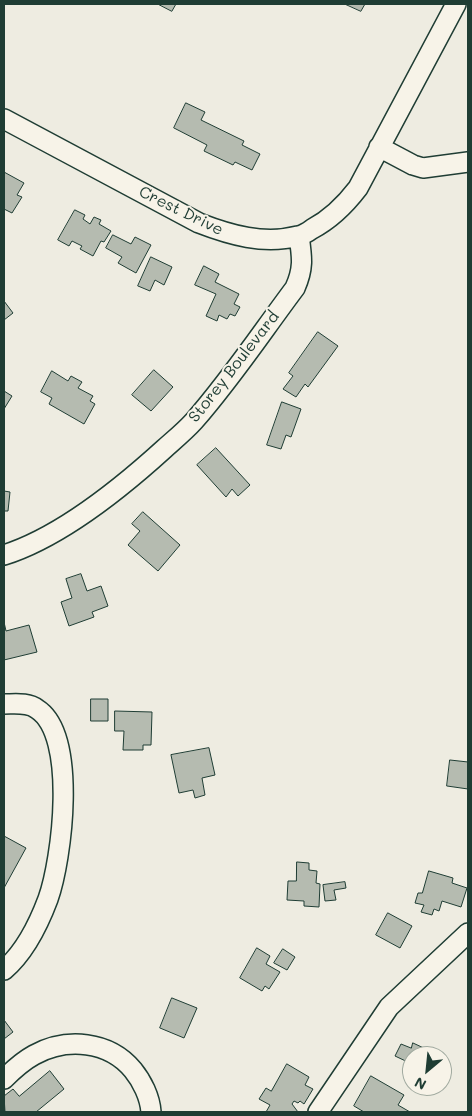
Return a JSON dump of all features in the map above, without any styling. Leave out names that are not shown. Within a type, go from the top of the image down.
[{"type":"street","name":"Crest Drive","points":[[4,119],[199,223],[245,238],[272,239],[299,236],[324,223],[344,206],[358,188],[456,4]]},
{"type":"street","points":[[379,147],[413,165],[423,168],[468,162]]},
{"type":"street","name":"Storey Boulevard","points":[[4,555],[36,543],[94,505],[149,462],[193,422],[295,288],[302,260],[299,236]]},
{"type":"street","points":[[4,704],[30,705],[38,709],[53,727],[62,769],[63,788],[61,834],[56,867],[48,898],[28,941],[4,970]]},
{"type":"street","points":[[318,1112],[389,1007],[468,933]]},
{"type":"street","points":[[4,1078],[35,1054],[58,1046],[80,1044],[97,1046],[114,1054],[128,1064],[139,1077],[146,1092],[151,1112]]},
{"type":"building","points":[[158,4],[176,4],[172,11]]},
{"type":"building","points":[[345,4],[365,4],[361,11]]},
{"type":"building","points":[[186,103],[205,112],[201,120],[244,141],[242,145],[260,154],[252,170],[235,162],[233,165],[204,151],[207,145],[174,128]]},
{"type":"building","points":[[4,172],[24,183],[17,195],[22,197],[12,213],[4,209]]},
{"type":"building","points":[[75,210],[85,215],[83,219],[90,224],[94,217],[101,220],[99,224],[111,231],[104,242],[101,241],[93,256],[80,249],[82,246],[72,241],[69,246],[58,240]]},
{"type":"building","points":[[113,235],[131,244],[135,237],[151,245],[136,273],[118,263],[122,257],[106,248]]},
{"type":"building","points":[[151,257],[172,267],[164,285],[155,280],[150,291],[138,286]]},
{"type":"building","points":[[204,266],[219,274],[215,282],[239,294],[234,304],[240,307],[235,316],[230,314],[227,319],[219,315],[217,321],[206,316],[216,294],[195,285]]},
{"type":"building","points":[[4,301],[13,313],[4,320]]},
{"type":"building","points":[[318,332],[338,346],[308,387],[305,384],[296,397],[283,389],[293,376],[289,373]]},
{"type":"building","points":[[154,370],[173,387],[151,411],[132,395]]},
{"type":"building","points":[[52,371],[68,381],[71,376],[82,382],[78,388],[93,396],[90,401],[95,404],[84,424],[49,404],[52,398],[41,392]]},
{"type":"building","points":[[4,391],[12,396],[4,409]]},
{"type":"building","points":[[282,402],[301,409],[291,437],[286,435],[281,449],[267,445]]},
{"type":"building","points":[[216,448],[250,485],[238,496],[232,489],[226,497],[197,465]]},
{"type":"building","points":[[4,491],[10,492],[8,511],[4,511]]},
{"type":"building","points":[[143,512],[180,545],[158,571],[128,545],[140,531],[132,524]]},
{"type":"building","points":[[81,574],[87,591],[101,586],[108,606],[92,612],[94,617],[69,626],[61,602],[72,598],[66,579]]},
{"type":"building","points":[[4,622],[6,631],[29,625],[37,652],[4,660]]},
{"type":"building","points":[[91,699],[108,699],[108,721],[91,721]]},
{"type":"building","points":[[115,711],[152,712],[151,745],[143,745],[143,750],[123,750],[124,731],[115,731]]},
{"type":"building","points":[[209,748],[215,775],[202,778],[205,795],[195,798],[193,790],[179,793],[171,755]]},
{"type":"building","points":[[450,760],[468,762],[468,789],[447,786]]},
{"type":"building","points":[[4,836],[26,848],[4,888]]},
{"type":"building","points":[[297,862],[309,863],[309,870],[317,871],[316,883],[320,884],[319,907],[304,906],[304,901],[287,900],[288,881],[296,881]]},
{"type":"building","points":[[429,871],[453,878],[452,883],[467,888],[461,907],[442,901],[439,911],[434,909],[432,915],[421,912],[424,905],[415,903],[418,893],[422,893]]},
{"type":"building","points":[[345,882],[346,888],[334,890],[336,900],[325,901],[323,885]]},
{"type":"building","points":[[388,913],[412,926],[400,948],[376,935]]},
{"type":"building","points":[[257,948],[270,956],[266,964],[280,972],[269,989],[265,986],[262,991],[240,978]]},
{"type":"building","points":[[283,949],[295,957],[287,970],[274,963]]},
{"type":"building","points":[[172,998],[197,1008],[184,1038],[160,1028]]},
{"type":"building","points":[[4,1020],[13,1032],[4,1039]]},
{"type":"building","points":[[401,1044],[406,1046],[402,1046],[402,1059],[395,1056]]},
{"type":"building","points":[[287,1064],[309,1077],[305,1085],[313,1089],[304,1104],[300,1101],[298,1103],[294,1101],[292,1104],[298,1112],[266,1112],[270,1105],[259,1099],[266,1088],[271,1091]]},
{"type":"building","points":[[50,1071],[64,1089],[36,1112],[5,1112],[4,1096],[13,1089],[19,1096]]},
{"type":"building","points":[[371,1076],[402,1094],[403,1096],[398,1105],[410,1112],[364,1112],[354,1106]]}]
